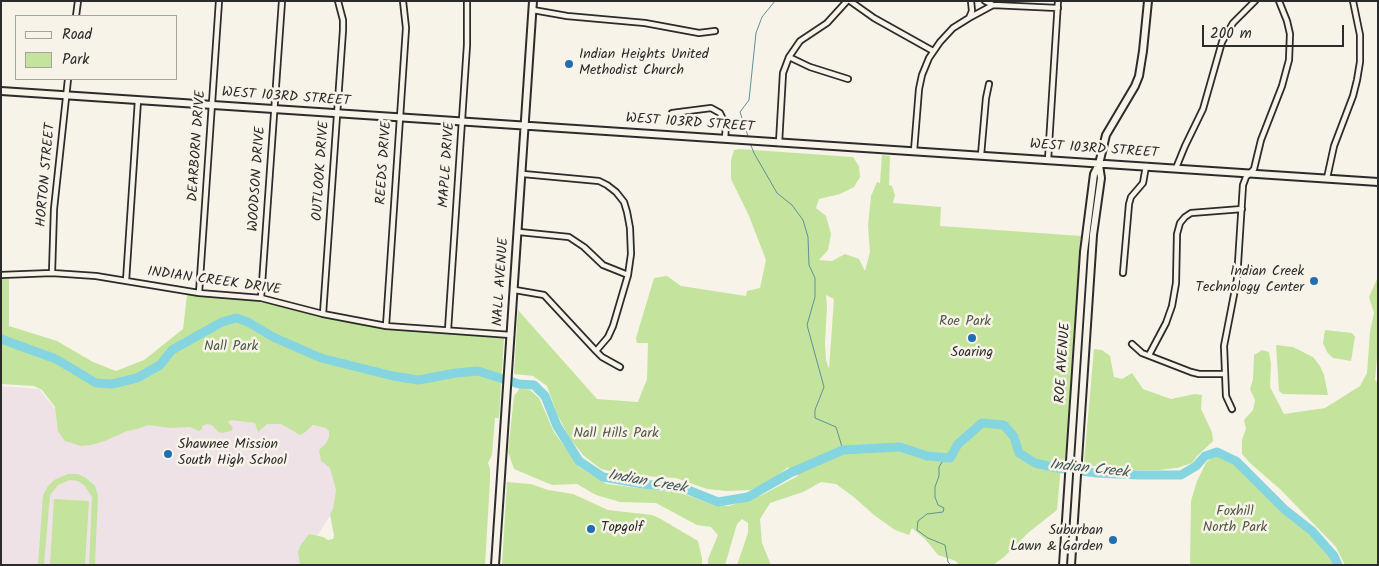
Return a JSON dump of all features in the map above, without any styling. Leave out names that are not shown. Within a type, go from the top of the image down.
[{"type":"main road","name":"NALL AVENUE","points":[[495,565],[534,1]]},
{"type":"main road","name":"ROE AVENUE","points":[[1063,565],[1085,240],[1094,174],[1099,164],[1103,144],[1109,130],[1139,76],[1148,1]]},
{"type":"main road","name":"WEST 103RD STREET","points":[[1,91],[1378,182]]},
{"type":"main road","name":"ROE AVENUE","points":[[1071,565],[1093,235],[1101,178],[1099,164]]},
{"type":"main road","points":[[1078,349],[1086,352]]},
{"type":"street","points":[[76,15],[78,1]]},
{"type":"street","name":"DEARBORN DRIVE","points":[[199,293],[219,1]]},
{"type":"street","name":"WOODSON DRIVE","points":[[261,298],[282,1]]},
{"type":"street","name":"OUTLOOK DRIVE","points":[[324,314],[343,20],[338,1]]},
{"type":"street","name":"REEDS DRIVE","points":[[386,326],[406,28],[404,1]]},
{"type":"street","name":"MAPLE DRIVE","points":[[448,330],[468,31],[467,1]]},
{"type":"street","points":[[779,143],[783,73],[789,57],[800,41],[827,23],[848,1],[933,51]]},
{"type":"street","points":[[969,18],[972,11],[971,1]]},
{"type":"street","points":[[985,1],[993,5],[1058,8]]},
{"type":"street","points":[[1048,160],[1058,1]]},
{"type":"street","points":[[1176,168],[1184,146],[1203,109],[1222,42],[1233,23],[1255,1]]},
{"type":"street","points":[[1232,409],[1226,396],[1224,346],[1237,279],[1243,185],[1246,177],[1254,169],[1261,140],[1282,86],[1289,60],[1290,34],[1279,1]]},
{"type":"street","points":[[1327,178],[1334,146],[1353,96],[1360,62],[1360,35],[1353,1]]},
{"type":"street","points":[[914,151],[919,89],[922,76],[933,51],[946,34],[969,18],[993,5]]},
{"type":"street","points":[[533,10],[567,16],[645,23],[699,33],[715,31]]},
{"type":"street","points":[[789,57],[810,67],[848,79]]},
{"type":"street","name":"HORTON STREET","points":[[52,273],[54,209],[68,80]]},
{"type":"street","points":[[981,155],[989,84]]},
{"type":"street","points":[[126,281],[138,100]]},
{"type":"street","points":[[672,113],[711,108],[720,113],[726,125],[729,139]]},
{"type":"street","points":[[1123,274],[1129,204],[1131,198],[1143,183],[1146,166]]},
{"type":"street","points":[[523,174],[594,180],[607,185],[624,202],[628,212],[630,228],[631,254],[628,275],[613,326],[608,337],[596,351]]},
{"type":"street","points":[[1149,355],[1166,323],[1172,306],[1176,283],[1177,234],[1180,223],[1185,216],[1191,213],[1242,209]]},
{"type":"street","points":[[519,232],[569,237],[584,247],[603,265],[628,275]]},
{"type":"street","name":"INDIAN CREEK DRIVE","points":[[1,275],[78,274],[199,293],[232,294],[261,298],[324,314],[386,326],[511,335]]},
{"type":"street","points":[[515,290],[544,294],[602,357],[620,367]]},
{"type":"street","points":[[1132,344],[1142,353],[1191,372],[1199,374],[1224,374]]},
{"type":"shaded area","name":"Shawnee Mission South High School","points":[[1,386],[39,389],[55,409],[74,423],[327,413],[339,477],[334,510],[307,551],[306,565],[1,565]]},
{"type":"green space","points":[[734,150],[853,157],[859,166],[860,177],[854,187],[840,194],[819,199],[816,208],[826,216],[831,234],[828,250],[819,260],[832,261],[845,254],[859,259],[865,271],[870,252],[868,226],[871,196],[877,182],[880,183],[882,155],[890,156],[889,185],[892,186],[895,195],[893,203],[941,207],[940,226],[1081,236],[1066,450],[1064,466],[1061,465],[1057,510],[1029,532],[1004,557],[993,565],[959,565],[956,561],[938,555],[925,539],[912,528],[909,535],[895,530],[836,484],[821,482],[803,492],[770,503],[760,519],[762,543],[771,565],[737,565],[748,533],[748,523],[742,519],[737,524],[725,565],[708,565],[708,559],[718,535],[711,527],[697,525],[656,503],[620,502],[596,495],[577,484],[552,485],[514,469],[508,452],[514,396],[520,388],[530,390],[539,398],[554,432],[579,467],[607,484],[681,493],[714,505],[729,506],[762,495],[798,476],[788,467],[771,481],[750,490],[727,491],[707,489],[676,478],[629,475],[601,469],[584,456],[570,439],[557,414],[547,386],[533,376],[514,374],[518,310],[597,399],[638,402],[647,379],[648,343],[637,343],[636,338],[654,278],[667,276],[681,286],[746,296],[747,291],[760,288],[766,260],[749,216],[731,179],[731,160]],"holes":[[[826,295],[834,299],[829,369],[826,360],[825,343]]]},
{"type":"green space","points":[[1378,277],[1378,346],[1375,380],[1378,382],[1378,565],[1345,565],[1336,547],[1281,490],[1242,454],[1242,440],[1246,429],[1244,420],[1253,410],[1255,400],[1250,389],[1253,379],[1254,355],[1262,350],[1269,352],[1271,364],[1270,387],[1284,414],[1325,408],[1360,386],[1367,373],[1370,332],[1374,313],[1369,297]]},
{"type":"green space","name":"Nall Park","points":[[1,279],[9,279],[9,326],[57,341],[93,362],[116,371],[144,360],[183,329],[187,295],[240,299],[278,305],[321,317],[384,329],[504,338],[499,418],[495,418],[492,455],[488,463],[490,481],[485,565],[300,565],[298,552],[309,534],[328,540],[333,539],[334,536],[330,514],[333,509],[336,490],[330,468],[321,461],[319,450],[329,437],[329,431],[326,428],[313,425],[300,435],[281,424],[267,424],[258,432],[255,423],[231,420],[228,422],[233,428],[231,431],[222,433],[218,432],[212,425],[207,424],[202,426],[202,429],[199,431],[190,427],[170,428],[148,425],[91,445],[81,446],[65,441],[58,431],[55,407],[42,390],[34,386],[1,384]]},
{"type":"green space","points":[[1325,330],[1352,333],[1355,337],[1351,361],[1333,358],[1327,352],[1323,343]]},
{"type":"green space","points":[[1276,345],[1293,347],[1313,357],[1324,375],[1328,395],[1283,394],[1279,391]]},
{"type":"green space","points":[[1094,349],[1102,350],[1110,356],[1114,377],[1122,379],[1132,373],[1143,389],[1171,399],[1195,394],[1202,395],[1201,409],[1212,432],[1213,441],[1192,463],[1177,468],[1125,470],[1086,465],[1084,462]]},
{"type":"green space","name":"Foxhill North Park","points":[[1217,452],[1236,461],[1284,509],[1312,531],[1334,556],[1338,565],[1190,565],[1191,501],[1197,481],[1206,463]]},
{"type":"green space","points":[[68,474],[78,474],[86,478],[95,486],[98,495],[95,565],[89,565],[92,497],[85,486],[78,481],[70,480],[58,485],[50,495],[44,565],[38,565],[43,495],[54,480]]},
{"type":"green space","name":"Topgolf","points":[[507,482],[531,484],[548,490],[573,494],[608,510],[652,515],[698,541],[702,565],[502,565]]},
{"type":"green space","points":[[54,499],[89,501],[85,565],[50,565]]},
{"type":"waterway","points":[[749,139],[740,112],[749,100],[756,33],[762,17],[775,1]]},
{"type":"waterway","points":[[750,143],[777,193],[792,205],[803,220],[808,237],[809,265],[815,278],[815,297],[807,325],[824,387],[815,410],[815,418],[836,427],[843,450]]},
{"type":"waterway","name":"Indian Creek","points":[[1,339],[56,359],[96,383],[112,384],[137,378],[160,365],[172,350],[222,322],[236,318],[321,358],[393,376],[418,380],[478,371],[519,384],[534,385],[545,396],[557,426],[579,461],[603,477],[683,488],[718,502],[748,497],[790,473],[843,450],[900,447],[927,456],[950,458],[958,444],[982,423],[1004,425],[1014,437],[1019,453],[1035,463],[1097,473],[1181,475],[1196,466],[1205,456],[1217,452],[1236,461],[1284,509],[1312,531],[1334,556],[1338,565]]},
{"type":"waterway","points":[[948,458],[939,467],[939,476],[935,487],[935,497],[938,505],[944,508],[943,512],[927,514],[918,521],[917,530],[928,538],[945,545],[948,562],[951,565]]},
{"type":"place","name":"Indian Heights United Methodist Church","points":[[569,64]]},
{"type":"place","name":"Indian Creek Technology Center","points":[[1314,281]]},
{"type":"place","name":"Soaring","points":[[972,338]]},
{"type":"place","name":"Shawnee Mission South High School","points":[[168,454]]},
{"type":"place","name":"Topgolf","points":[[591,529]]},
{"type":"place","name":"Suburban Lawn & Garden","points":[[1113,540]]},
{"type":"park label","name":"Roe Park","points":[[965,323]]},
{"type":"park label","name":"Nall Hills Park","points":[[616,435]]}]
